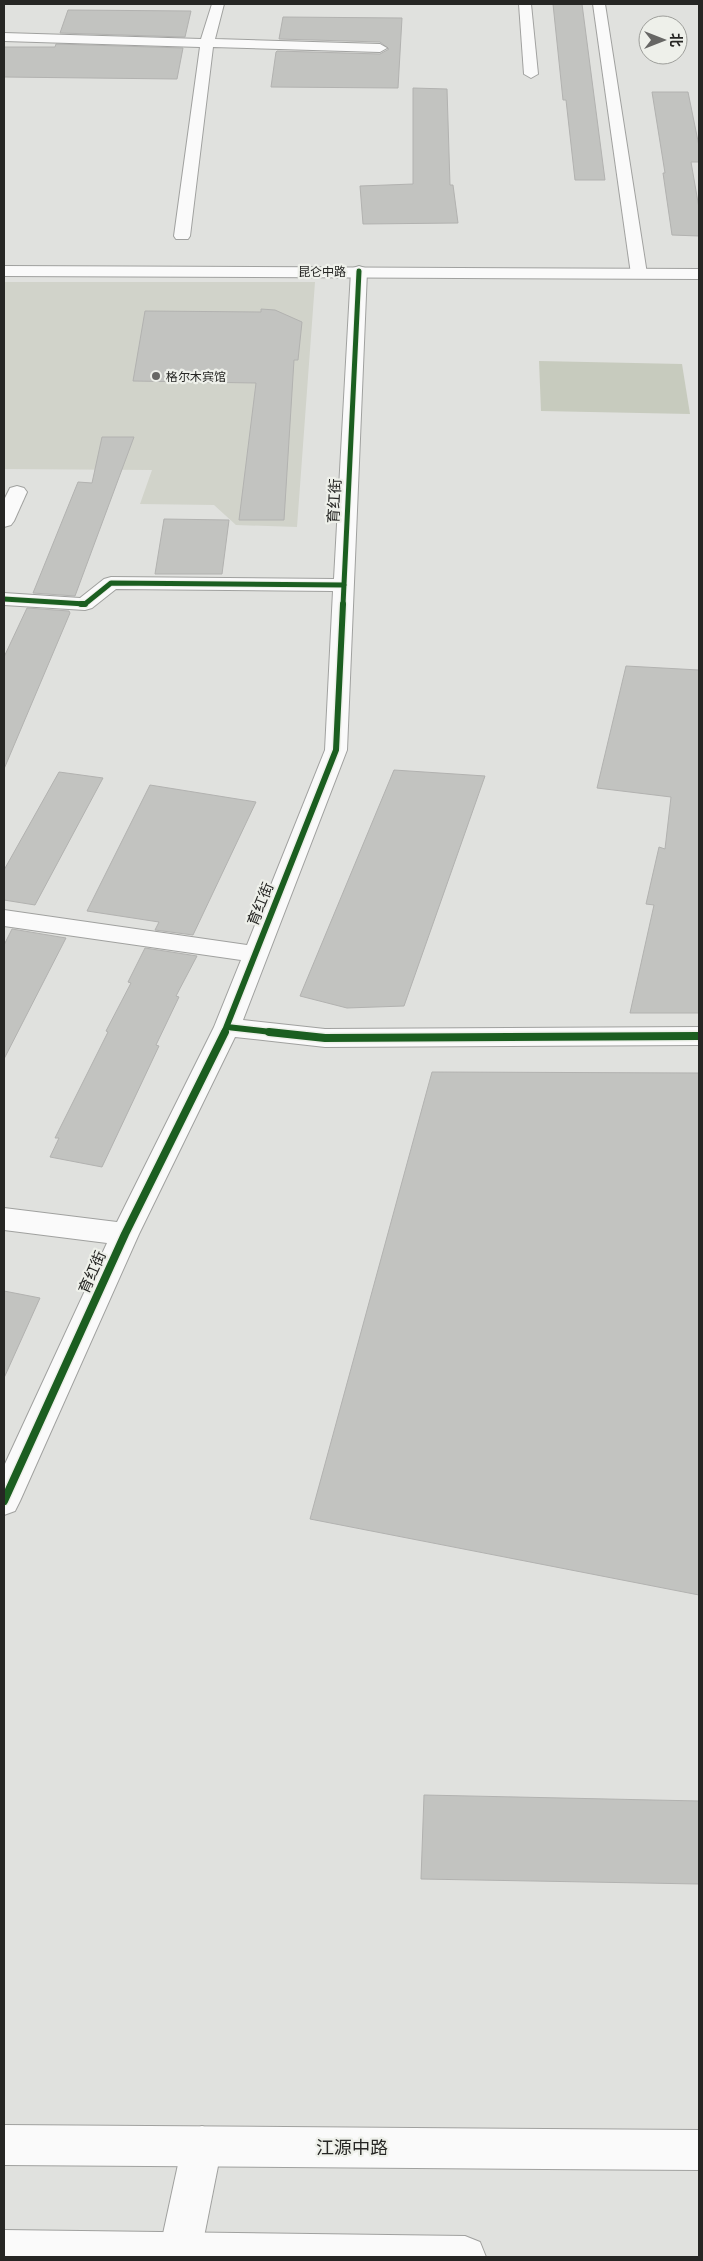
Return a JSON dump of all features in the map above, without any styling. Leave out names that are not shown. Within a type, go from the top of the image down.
[{"type":"street","points":[[182,236],[207,44],[218,4]]},
{"type":"street","points":[[525,4],[531,74]]},
{"type":"street","points":[[599,4],[639,274]]},
{"type":"street","points":[[4,36],[207,44],[380,48]]},
{"type":"street","name":"昆仑中路","points":[[4,271],[359,271],[699,274]]},
{"type":"street","name":"育红街","points":[[4,1501],[124,1234],[227,1027],[336,750],[359,271]]},
{"type":"street","points":[[4,521],[17,492]]},
{"type":"street","points":[[4,599],[84,604],[110,582],[344,585]]},
{"type":"street","points":[[4,918],[255,954]]},
{"type":"street","points":[[227,1027],[325,1038],[699,1036]]},
{"type":"street","points":[[4,1219],[124,1234]]},
{"type":"street","name":"江源中路","points":[[4,2145],[699,2150]]},
{"type":"street","points":[[179,2255],[202,2146]]},
{"type":"street","points":[[4,2251],[179,2255],[465,2257]]},
{"type":"shaded area","name":"格尔木宾馆","points":[[4,282],[315,282],[297,527],[236,525],[214,505],[140,504],[152,470],[4,469]]},
{"type":"shaded area","points":[[539,361],[682,364],[690,414],[541,411]]},
{"type":"building","points":[[553,4],[582,4],[605,180],[575,180],[566,100],[563,100]]},
{"type":"building","points":[[68,10],[191,11],[185,37],[60,33]]},
{"type":"building","points":[[283,17],[402,18],[398,88],[271,87],[277,51],[380,54],[389,49],[380,42],[279,39]]},
{"type":"building","points":[[56,44],[183,48],[177,79],[4,77],[4,47],[55,47]]},
{"type":"building","points":[[413,88],[447,89],[450,185],[453,185],[458,223],[363,224],[360,186],[413,184]]},
{"type":"building","points":[[652,92],[688,92],[699,146],[699,162],[691,162],[699,208],[699,236],[672,235],[663,173],[665,173]]},
{"type":"building","points":[[261,309],[275,310],[302,322],[298,360],[294,360],[284,520],[239,520],[256,383],[133,381],[145,311],[261,312]]},
{"type":"building","points":[[102,437],[134,437],[75,596],[33,593],[78,482],[92,483]]},
{"type":"building","points":[[164,519],[229,520],[222,574],[155,574]]},
{"type":"building","points":[[27,608],[69,611],[70,613],[4,769],[4,657]]},
{"type":"building","points":[[626,666],[699,670],[699,1013],[630,1013],[654,905],[646,904],[659,847],[665,849],[671,797],[597,788]]},
{"type":"building","points":[[394,770],[485,776],[404,1006],[347,1008],[300,996]]},
{"type":"building","points":[[59,772],[103,778],[35,905],[4,900],[4,870]]},
{"type":"building","points":[[150,785],[256,802],[193,935],[155,930],[159,922],[87,911]]},
{"type":"building","points":[[12,929],[66,938],[4,1059],[4,945]]},
{"type":"building","points":[[145,948],[197,956],[176,996],[179,997],[156,1045],[159,1046],[102,1167],[50,1157],[59,1138],[55,1138],[108,1032],[106,1031],[131,983],[128,982]]},
{"type":"building","points":[[432,1072],[699,1073],[699,1595],[310,1519]]},
{"type":"building","points":[[4,1291],[40,1298],[4,1378]]},
{"type":"building","points":[[424,1795],[699,1801],[699,1884],[421,1879]]},
{"type":"cycle path","points":[[4,1501],[125,1234],[227,1027],[336,750],[359,271]]},
{"type":"cycle path","points":[[4,599],[85,604],[111,583],[344,585]]},
{"type":"cycle path","points":[[227,1027],[325,1038],[699,1036]]},
{"type":"place","name":"格尔木宾馆","points":[[156,376]]}]
